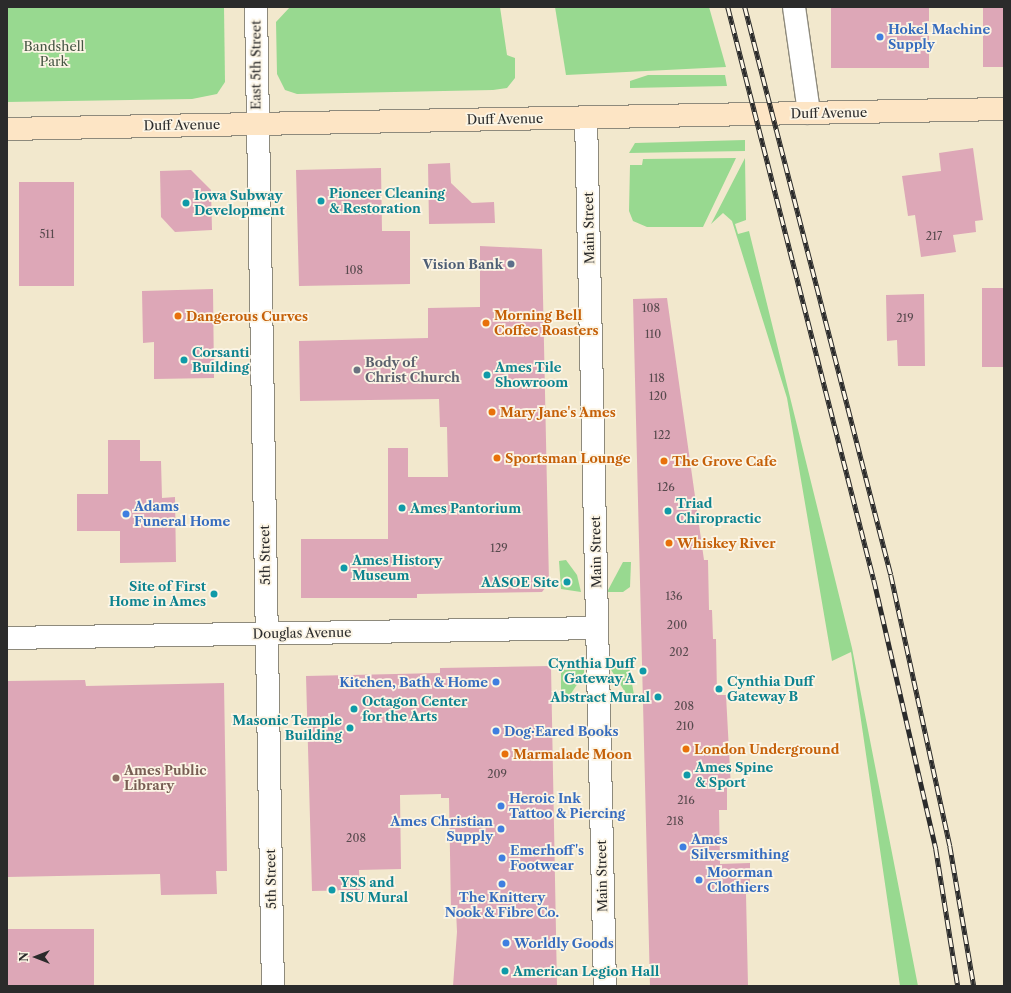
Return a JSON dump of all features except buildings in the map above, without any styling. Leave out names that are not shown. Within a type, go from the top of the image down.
[{"type":"main road","name":"Duff Avenue","points":[[7,129],[1004,109]]},
{"type":"street","name":"East 5th Street","points":[[256,7],[256,124]]},
{"type":"street","points":[[794,7],[809,113]]},
{"type":"street","name":"Main Street","points":[[586,117],[605,986]]},
{"type":"street","name":"5th Street","points":[[256,124],[273,986]]},
{"type":"street","name":"Douglas Avenue","points":[[7,638],[597,628]]},
{"type":"green space","name":"Bandshell Park","points":[[7,7],[224,7],[225,82],[217,94],[192,99],[7,102]]},
{"type":"green space","points":[[290,7],[500,7],[507,55],[515,58],[515,78],[507,88],[493,90],[297,94],[285,90],[277,74],[276,22]]},
{"type":"green space","points":[[555,7],[709,7],[726,67],[566,75]]},
{"type":"green space","points":[[648,75],[725,75],[727,86],[630,88],[630,81]]},
{"type":"green space","points":[[745,140],[745,151],[629,153],[635,143]]},
{"type":"green space","points":[[736,158],[703,227],[647,227],[633,221],[629,211],[630,165],[642,165],[643,159]]},
{"type":"green space","points":[[745,158],[746,220],[735,224],[738,234],[749,231],[852,648],[918,986],[900,986],[851,652],[832,661],[787,398],[732,221],[723,213],[711,224]]},
{"type":"green space","points":[[566,560],[577,575],[581,592],[561,589],[559,561]]},
{"type":"green space","points":[[623,562],[631,562],[630,587],[623,592],[607,592]]},
{"type":"green space","points":[[569,665],[584,665],[584,674],[568,698],[561,697],[561,673]]},
{"type":"green space","points":[[608,665],[629,666],[634,695],[627,695]]},
{"type":"railway","points":[[728,7],[874,580],[936,849],[958,986]]},
{"type":"railway","points":[[745,7],[891,575],[950,846],[974,986]]},
{"type":"place","name":"Hokel Machine Supply","points":[[880,37]]},
{"type":"place","name":"Pioneer Cleaning & Restoration","points":[[321,201]]},
{"type":"place","name":"Iowa Subway Development","points":[[186,203]]},
{"type":"place","name":"Vision Bank","points":[[511,264]]},
{"type":"place","name":"Dangerous Curves","points":[[178,316]]},
{"type":"place","name":"Morning Bell Coffee Roasters","points":[[486,323]]},
{"type":"place","name":"Corsanti Building","points":[[184,360]]},
{"type":"place","name":"Body of Christ Church","points":[[357,370]]},
{"type":"place","name":"Ames Tile Showroom","points":[[487,375]]},
{"type":"place","name":"Mary Jane's Ames","points":[[492,412]]},
{"type":"place","name":"Sportsman Lounge","points":[[497,458]]},
{"type":"place","name":"The Grove Cafe","points":[[664,461]]},
{"type":"place","name":"Ames Pantorium","points":[[402,508]]},
{"type":"place","name":"Triad Chiropractic","points":[[668,511]]},
{"type":"place","name":"Adams Funeral Home","points":[[126,514]]},
{"type":"place","name":"Whiskey River","points":[[669,543]]},
{"type":"place","name":"Ames History Museum","points":[[344,568]]},
{"type":"place","name":"AASOE Site","points":[[567,582]]},
{"type":"place","name":"Site of First Home in Ames","points":[[214,594]]},
{"type":"place","name":"Cynthia Duff Gateway A","points":[[643,671]]},
{"type":"place","name":"Kitchen, Bath & Home","points":[[496,682]]},
{"type":"place","name":"Cynthia Duff Gateway B","points":[[719,689]]},
{"type":"place","name":"Abstract Mural","points":[[658,697]]},
{"type":"place","name":"Octagon Center for the Arts","points":[[354,709]]},
{"type":"place","name":"Masonic Temple Building","points":[[350,728]]},
{"type":"place","name":"Dog·Eared Books","points":[[496,731]]},
{"type":"place","name":"London Underground","points":[[686,749]]},
{"type":"place","name":"Marmalade Moon","points":[[505,754]]},
{"type":"place","name":"Ames Spine & Sport","points":[[687,775]]},
{"type":"place","name":"Ames Public Library","points":[[116,778]]},
{"type":"place","name":"Heroic Ink Tattoo & Piercing","points":[[501,806]]},
{"type":"place","name":"Ames Christian Supply","points":[[501,829]]},
{"type":"place","name":"Ames Silversmithing","points":[[683,847]]},
{"type":"place","name":"Emerhoff's Footwear","points":[[502,858]]},
{"type":"place","name":"Moorman Clothiers","points":[[699,880]]},
{"type":"place","name":"The Knittery Nook & Fibre Co.","points":[[502,884]]},
{"type":"place","name":"YSS and ISU Mural","points":[[332,890]]},
{"type":"place","name":"Worldly Goods","points":[[506,943]]},
{"type":"place","name":"American Legion Hall","points":[[505,971]]}]
